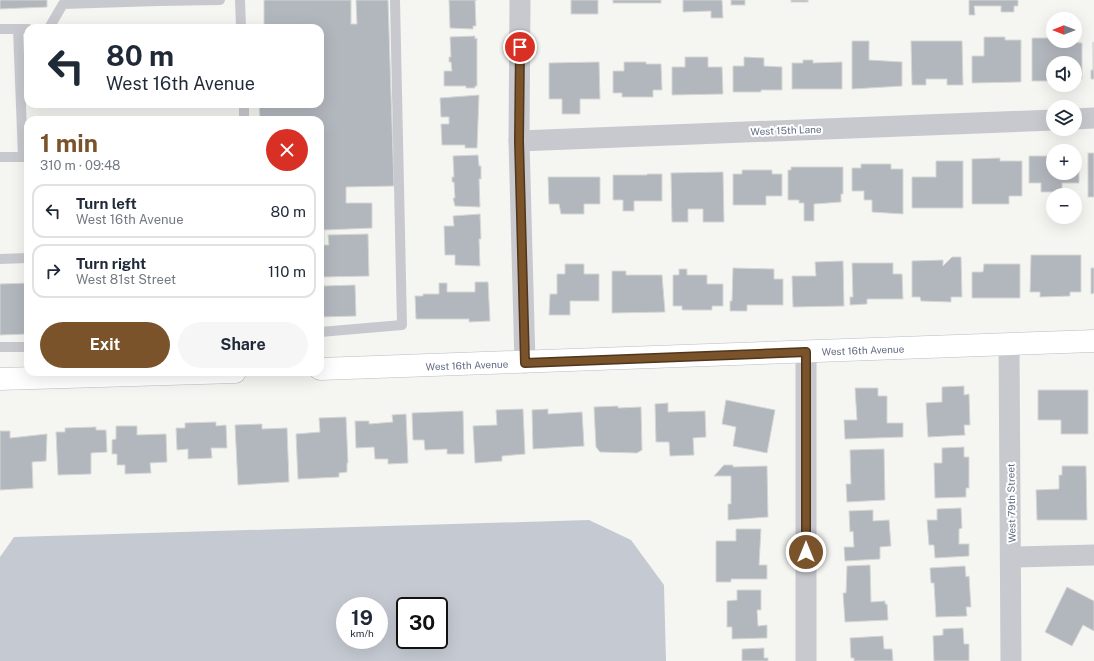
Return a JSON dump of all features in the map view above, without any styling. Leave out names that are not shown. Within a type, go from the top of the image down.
[{"type":"street","points":[[520,0],[519,141],[525,363]]},
{"type":"street","points":[[1082,119],[1094,118]]},
{"type":"street","name":"West 15th Lane","points":[[519,141],[1046,120]]},
{"type":"street","name":"West 16th Avenue","points":[[324,369],[525,363],[1094,341]]},
{"type":"street","name":"West 79th Street","points":[[1009,344],[1011,661]]},
{"type":"street","points":[[806,352],[806,661]]},
{"type":"street","points":[[0,379],[101,376]]},
{"type":"street","points":[[1011,557],[1094,554]]},
{"type":"lane","points":[[52,24],[63,4],[220,0]]},
{"type":"lane","points":[[240,0],[241,24]]},
{"type":"lane","points":[[324,332],[402,325],[395,0]]},
{"type":"lane","points":[[0,29],[23,29],[24,93]]},
{"type":"lane","points":[[0,157],[24,157]]},
{"type":"lane","points":[[0,259],[24,258]]},
{"type":"lane","points":[[0,347],[24,347]]},
{"type":"shaded area","points":[[589,520],[631,540],[664,585],[666,661],[0,661],[0,557],[14,537]]},
{"type":"building","points":[[0,0],[47,0],[47,7],[0,9]]},
{"type":"building","points":[[264,0],[351,0],[351,24],[357,24],[356,0],[388,0],[394,186],[346,187],[346,203],[372,203],[372,228],[324,230],[324,116],[260,116],[259,108],[324,108],[324,24],[264,24]]},
{"type":"building","points":[[449,0],[475,0],[476,26],[473,26],[473,29],[450,28]]},
{"type":"building","points":[[571,0],[598,0],[598,14],[571,14]]},
{"type":"building","points":[[613,0],[661,0],[661,3],[613,3]]},
{"type":"building","points":[[683,0],[722,0],[723,18],[711,18],[711,11],[683,12]]},
{"type":"building","points":[[731,0],[745,0],[745,5],[731,5]]},
{"type":"building","points":[[791,0],[808,0],[808,2],[791,2]]},
{"type":"building","points":[[969,0],[1018,0],[1018,6],[1014,6],[1014,12],[1001,12],[1001,6],[974,6],[975,15],[969,15]]},
{"type":"building","points":[[475,36],[475,39],[477,38],[477,86],[475,86],[475,88],[466,88],[466,86],[444,86],[444,71],[452,71],[451,62],[449,62],[449,57],[451,57],[450,37]]},
{"type":"building","points":[[984,37],[1005,37],[1005,40],[1021,40],[1021,82],[972,83],[972,56],[984,56]]},
{"type":"building","points":[[1032,38],[1046,38],[1046,48],[1082,48],[1082,56],[1046,56],[1046,81],[1032,81]]},
{"type":"building","points":[[852,41],[869,41],[869,60],[902,62],[902,86],[852,89]]},
{"type":"building","points":[[911,41],[962,41],[963,85],[947,85],[947,79],[926,79],[926,85],[912,85]]},
{"type":"building","points":[[1093,42],[1094,79],[1091,79],[1091,70],[1093,70]]},
{"type":"building","points":[[685,57],[708,57],[708,67],[722,67],[723,94],[672,95],[672,67],[685,67]]},
{"type":"building","points":[[744,57],[764,58],[764,66],[782,67],[782,90],[733,92],[733,66],[744,66]]},
{"type":"building","points":[[803,60],[813,60],[813,63],[842,62],[842,89],[792,89],[792,63],[803,63]]},
{"type":"building","points":[[599,62],[600,99],[580,99],[580,114],[562,114],[562,99],[549,99],[549,63]]},
{"type":"building","points":[[624,62],[661,64],[662,90],[653,90],[653,97],[622,97],[622,93],[613,93],[613,71],[624,71]]},
{"type":"building","points":[[479,95],[477,148],[465,148],[465,145],[442,145],[441,124],[449,124],[449,117],[441,117],[440,98]]},
{"type":"building","points":[[1088,153],[1094,153],[1094,197],[1088,197]]},
{"type":"building","points":[[478,155],[479,166],[481,166],[481,179],[479,179],[480,207],[455,206],[453,198],[455,198],[454,182],[452,182],[452,177],[454,177],[453,156]]},
{"type":"building","points":[[1029,156],[1046,156],[1046,180],[1079,180],[1079,183],[1062,183],[1062,188],[1046,188],[1046,192],[1041,192],[1041,183],[1029,183]]},
{"type":"building","points":[[1000,158],[1000,161],[1022,161],[1022,196],[1009,196],[1009,204],[972,204],[972,159]]},
{"type":"building","points":[[936,161],[963,161],[963,208],[912,208],[912,177],[936,177]]},
{"type":"building","points":[[861,164],[891,164],[891,169],[903,169],[903,214],[872,212],[872,200],[864,200],[864,191],[852,191],[852,168],[861,168]]},
{"type":"building","points":[[791,167],[843,167],[843,194],[841,194],[841,202],[814,204],[814,221],[804,221],[804,203],[799,203],[799,200],[788,200],[788,170],[791,170]]},
{"type":"building","points":[[742,170],[772,170],[772,174],[782,174],[782,196],[766,196],[766,205],[733,205],[733,174],[742,174]]},
{"type":"building","points":[[723,172],[724,222],[703,222],[703,209],[688,209],[688,222],[672,222],[671,173]]},
{"type":"building","points":[[662,174],[662,201],[634,201],[634,211],[623,211],[623,200],[613,200],[613,175]]},
{"type":"building","points":[[548,177],[600,177],[600,204],[584,204],[584,214],[561,214],[559,204],[549,204]]},
{"type":"building","points":[[480,214],[480,266],[455,265],[455,255],[445,255],[444,226],[454,226],[453,216]]},
{"type":"building","points":[[368,234],[369,276],[324,277],[324,245],[329,245],[328,235]]},
{"type":"building","points":[[1031,255],[1081,255],[1081,292],[1070,292],[1070,296],[1040,297],[1040,292],[1030,292]]},
{"type":"building","points":[[952,257],[961,257],[962,297],[951,297],[951,302],[921,301],[920,297],[912,297],[912,261],[943,260],[943,266]]},
{"type":"building","points":[[843,261],[844,306],[793,307],[792,276],[816,276],[815,262]]},
{"type":"building","points":[[852,263],[893,263],[893,274],[902,274],[903,299],[867,299],[867,304],[850,305],[850,297],[853,297]]},
{"type":"building","points":[[565,264],[584,264],[584,274],[599,274],[599,301],[570,301],[570,315],[549,315],[550,294],[557,294],[557,274],[565,274]]},
{"type":"building","points":[[984,264],[1020,264],[1020,298],[972,298],[972,272],[983,272]]},
{"type":"building","points":[[733,268],[774,269],[774,279],[783,279],[783,305],[747,305],[747,311],[730,311],[730,301],[732,301]]},
{"type":"building","points":[[1091,268],[1094,268],[1094,293],[1091,294]]},
{"type":"building","points":[[679,269],[687,269],[687,275],[707,275],[707,284],[723,284],[723,306],[712,306],[712,310],[682,310],[682,306],[673,306],[673,275],[679,275]]},
{"type":"building","points":[[612,271],[626,271],[626,275],[662,275],[665,312],[612,313]]},
{"type":"building","points":[[475,282],[488,282],[490,321],[469,322],[469,319],[416,319],[415,296],[423,296],[423,294],[439,294],[439,283],[447,283],[447,292],[475,292]]},
{"type":"building","points":[[24,283],[24,334],[0,335],[0,284]]},
{"type":"building","points":[[355,285],[356,316],[324,317],[324,286]]},
{"type":"building","points":[[964,386],[964,395],[969,394],[970,425],[964,425],[965,435],[928,437],[926,403],[942,402],[942,387]]},
{"type":"building","points":[[855,388],[878,388],[878,396],[887,396],[887,423],[903,423],[903,437],[845,439],[844,420],[857,420]]},
{"type":"building","points":[[1038,390],[1088,390],[1088,434],[1061,434],[1061,420],[1038,420]]},
{"type":"building","points":[[726,400],[775,410],[767,453],[733,446],[736,427],[722,424]]},
{"type":"building","points":[[668,403],[668,412],[705,411],[706,437],[693,438],[694,455],[670,456],[669,442],[656,442],[655,404]]},
{"type":"building","points":[[618,406],[618,408],[641,407],[642,450],[637,453],[600,452],[596,447],[594,407]]},
{"type":"building","points":[[523,409],[525,454],[502,456],[502,461],[475,463],[473,426],[497,425],[496,410]]},
{"type":"building","points":[[548,409],[548,414],[582,412],[584,446],[533,449],[532,410]]},
{"type":"building","points":[[463,411],[464,454],[447,454],[447,449],[425,450],[424,440],[413,440],[412,413]]},
{"type":"building","points":[[406,414],[408,463],[388,464],[388,459],[375,459],[374,447],[356,448],[355,421],[369,421],[369,424],[393,422],[392,415]]},
{"type":"building","points":[[346,417],[347,472],[339,473],[339,477],[298,479],[296,434],[320,432],[319,418]]},
{"type":"building","points":[[216,422],[216,426],[226,425],[227,448],[211,448],[212,458],[188,459],[188,449],[177,450],[176,428],[185,428],[185,423]]},
{"type":"building","points":[[262,424],[262,429],[287,428],[289,482],[238,485],[235,425]]},
{"type":"building","points":[[116,426],[137,426],[137,435],[166,434],[167,462],[150,463],[151,473],[125,474],[125,465],[117,465],[117,454],[112,454],[112,440],[116,439]]},
{"type":"building","points":[[96,427],[96,430],[106,430],[107,452],[91,453],[91,474],[58,475],[56,432],[65,432],[65,428]]},
{"type":"building","points":[[0,431],[10,431],[10,438],[47,434],[46,461],[32,462],[33,488],[0,490]]},
{"type":"building","points":[[964,447],[964,457],[969,457],[969,488],[966,488],[966,497],[935,498],[934,463],[942,463],[942,448]]},
{"type":"building","points":[[884,449],[885,500],[847,502],[846,484],[851,484],[850,450]]},
{"type":"building","points":[[724,465],[733,465],[733,467],[767,466],[768,517],[728,520],[728,504],[731,504],[731,476],[714,476]]},
{"type":"building","points":[[1062,466],[1086,466],[1087,520],[1037,520],[1036,490],[1059,489],[1059,475],[1062,475]]},
{"type":"building","points":[[961,508],[962,528],[959,529],[959,544],[969,544],[969,556],[935,558],[934,545],[929,545],[927,520],[937,520],[937,509]]},
{"type":"building","points":[[873,510],[873,521],[889,520],[891,546],[880,547],[880,559],[845,561],[844,547],[854,547],[853,531],[850,532],[849,511]]},
{"type":"building","points":[[736,529],[761,529],[759,565],[767,565],[767,579],[731,579],[731,582],[716,582],[716,541],[736,541]]},
{"type":"building","points":[[870,565],[871,602],[885,601],[885,604],[887,604],[888,620],[845,622],[843,593],[846,593],[847,566]]},
{"type":"building","points":[[965,566],[966,577],[969,576],[971,607],[966,607],[967,616],[936,617],[934,583],[931,583],[930,568]]},
{"type":"building","points":[[1067,587],[1094,601],[1094,631],[1083,625],[1072,646],[1045,632]]},
{"type":"building","points":[[737,590],[761,590],[761,610],[757,610],[758,626],[767,625],[767,638],[732,639],[732,627],[727,627],[727,601],[737,600]]},
{"type":"building","points":[[963,628],[964,644],[969,644],[969,661],[934,661],[933,636],[943,635],[943,629]]},
{"type":"building","points":[[883,636],[884,649],[892,649],[893,661],[854,661],[854,658],[851,658],[850,638]]},
{"type":"building","points":[[764,648],[764,658],[768,658],[768,661],[742,661],[742,649]]},
{"type":"route","points":[[520,47],[519,141],[525,363],[806,352],[806,552]]}]
